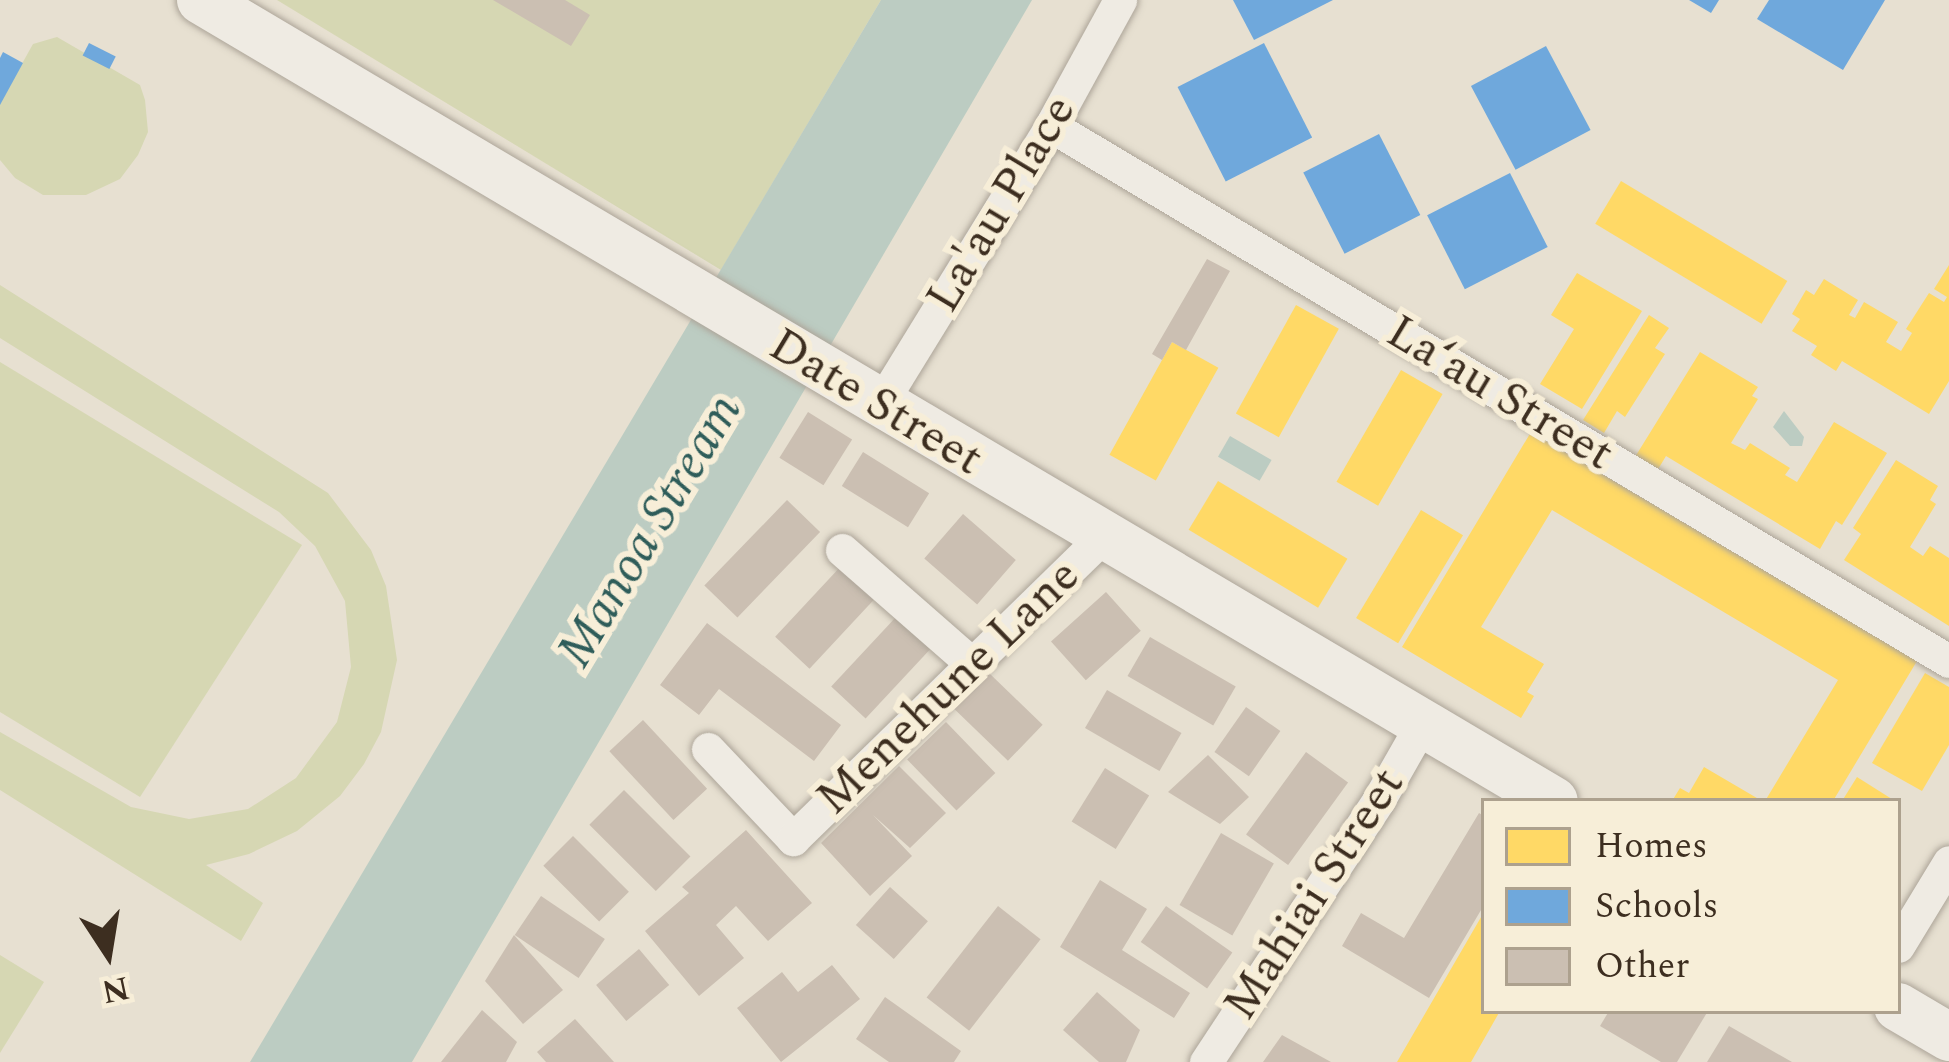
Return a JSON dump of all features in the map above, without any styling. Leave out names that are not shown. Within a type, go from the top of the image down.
[{"type":"street","name":"Date Street","points":[[201,0],[831,378],[1548,798]]},
{"type":"street","name":"La'au Place","points":[[879,406],[1051,126],[1120,0]]},
{"type":"street","name":"Laʻau Street","points":[[1051,126],[1949,661]]},
{"type":"street","name":"Menehune Lane","points":[[708,748],[793,839],[1103,536]]},
{"type":"street","points":[[842,550],[970,662]]},
{"type":"street","name":"Mahiai Street","points":[[1206,1062],[1378,801],[1422,724]]},
{"type":"street","points":[[1901,941],[1949,862]]},
{"type":"street","points":[[1901,1008],[1949,1037]]},
{"type":"green space","points":[[277,0],[881,0],[721,270]]},
{"type":"green space","points":[[57,37],[140,85],[145,100],[148,132],[138,155],[120,179],[86,195],[43,195],[15,178],[0,160],[0,103],[33,44]]},
{"type":"green space","points":[[0,285],[328,493],[371,550],[386,586],[397,660],[381,732],[364,764],[340,796],[297,831],[249,854],[206,865],[263,903],[241,941],[0,790],[0,732],[131,807],[189,819],[248,809],[296,778],[337,722],[351,667],[345,601],[315,546],[279,512],[0,338]]},
{"type":"green space","points":[[0,362],[302,545],[140,797],[0,712]]},
{"type":"green space","points":[[0,955],[44,982],[0,1053]]},
{"type":"water","name":"Manoa Stream","points":[[881,0],[1032,0],[412,1062],[250,1062]]},
{"type":"water","points":[[1784,411],[1804,437],[1802,446],[1790,446],[1773,427]]},
{"type":"water","points":[[1230,436],[1272,460],[1260,481],[1218,457]]},
{"type":"building: Homes","points":[[1621,181],[1787,281],[1762,324],[1595,224]]},
{"type":"building: Homes","points":[[1949,265],[1949,381],[1929,414],[1842,361],[1836,371],[1811,355],[1817,346],[1792,331],[1800,319],[1792,314],[1806,290],[1814,295],[1824,279],[1858,300],[1849,315],[1855,318],[1864,302],[1898,322],[1886,342],[1901,351],[1912,333],[1906,329],[1929,293],[1944,302],[1947,297],[1934,289]]},
{"type":"building: Homes","points":[[1577,273],[1642,311],[1582,409],[1540,384],[1574,329],[1551,315]]},
{"type":"building: Homes","points":[[1296,305],[1339,329],[1279,437],[1236,413]]},
{"type":"building: Homes","points":[[1649,315],[1669,328],[1655,348],[1665,354],[1625,417],[1617,411],[1604,433],[1583,420]]},
{"type":"building: Homes","points":[[1172,342],[1218,368],[1156,481],[1109,455]]},
{"type":"building: Homes","points":[[1700,352],[1758,387],[1752,396],[1758,399],[1731,443],[1745,450],[1750,443],[1790,468],[1785,475],[1797,482],[1834,422],[1887,453],[1842,525],[1836,521],[1820,549],[1666,456],[1657,471],[1635,457]]},
{"type":"building: Homes","points":[[1401,370],[1443,394],[1378,506],[1336,482]]},
{"type":"building: Homes","points":[[1531,432],[1917,661],[1835,798],[1767,798],[1838,680],[1552,510],[1481,627],[1544,664],[1527,692],[1534,696],[1521,718],[1402,647]]},
{"type":"building: Homes","points":[[1896,460],[1938,486],[1930,500],[1936,504],[1910,547],[1923,556],[1930,546],[1949,558],[1949,626],[1844,560],[1861,534],[1853,528]]},
{"type":"building: Homes","points":[[1218,481],[1347,559],[1318,608],[1189,530]]},
{"type":"building: Homes","points":[[1421,510],[1463,535],[1398,643],[1356,618]]},
{"type":"building: Homes","points":[[1925,673],[1949,687],[1949,745],[1922,791],[1872,763]]},
{"type":"building: Homes","points":[[1704,767],[1757,798],[1674,798],[1680,788],[1689,793]]},
{"type":"building: Homes","points":[[1857,777],[1890,798],[1844,798]]},
{"type":"building: Homes","points":[[1481,917],[1481,1014],[1498,1014],[1471,1062],[1397,1062]]},
{"type":"building: Schools","points":[[1233,0],[1333,0],[1254,40]]},
{"type":"building: Schools","points":[[1689,0],[1719,0],[1711,13]]},
{"type":"building: Schools","points":[[1769,0],[1885,0],[1843,70],[1757,19]]},
{"type":"building: Schools","points":[[89,43],[116,57],[109,69],[83,55]]},
{"type":"building: Schools","points":[[1264,43],[1312,137],[1226,181],[1178,87]]},
{"type":"building: Schools","points":[[1546,46],[1591,130],[1516,170],[1471,86]]},
{"type":"building: Schools","points":[[3,52],[23,63],[0,105],[0,58]]},
{"type":"building: Schools","points":[[1379,134],[1420,215],[1345,254],[1303,173]]},
{"type":"building: Schools","points":[[1510,173],[1548,247],[1465,289],[1427,215]]},
{"type":"building: Other","points":[[493,0],[565,0],[590,15],[571,46]]},
{"type":"building: Other","points":[[1207,259],[1230,271],[1186,350],[1172,342],[1162,360],[1152,354]]},
{"type":"building: Other","points":[[808,412],[852,440],[823,485],[779,458]]},
{"type":"building: Other","points":[[863,452],[929,493],[908,527],[842,486]]},
{"type":"building: Other","points":[[787,500],[820,532],[737,618],[704,586]]},
{"type":"building: Other","points":[[963,514],[1016,560],[977,604],[924,559]]},
{"type":"building: Other","points":[[842,565],[876,597],[810,669],[775,637]]},
{"type":"building: Other","points":[[1106,592],[1141,631],[1086,680],[1051,642]]},
{"type":"building: Other","points":[[896,617],[930,649],[866,719],[831,686]]},
{"type":"building: Other","points":[[707,623],[841,725],[814,761],[719,689],[699,715],[660,685]]},
{"type":"building: Other","points":[[1150,637],[1236,686],[1213,725],[1128,676]]},
{"type":"building: Other","points":[[988,672],[1043,725],[1008,761],[953,708]]},
{"type":"building: Other","points":[[1107,690],[1181,733],[1159,771],[1085,728]]},
{"type":"building: Other","points":[[1246,707],[1280,731],[1249,776],[1214,752]]},
{"type":"building: Other","points":[[643,720],[707,789],[673,820],[609,751]]},
{"type":"building: Other","points":[[946,722],[995,773],[956,811],[907,760]]},
{"type":"building: Other","points":[[1306,752],[1348,783],[1288,865],[1246,835]]},
{"type":"building: Other","points":[[1208,755],[1249,797],[1220,824],[1168,792]]},
{"type":"building: Other","points":[[899,766],[946,813],[910,848],[873,815],[912,856],[870,896],[821,843]]},
{"type":"building: Other","points":[[1105,768],[1149,796],[1116,849],[1072,821]]},
{"type":"building: Other","points":[[624,790],[690,856],[656,891],[589,825]]},
{"type":"building: Other","points":[[1481,814],[1481,910],[1429,998],[1342,946],[1361,913],[1404,938]]},
{"type":"building: Other","points":[[746,830],[812,903],[768,941],[736,906],[716,925],[744,958],[699,996],[645,931],[689,893],[682,887]]},
{"type":"building: Other","points":[[1221,833],[1274,863],[1232,935],[1180,905]]},
{"type":"building: Other","points":[[573,836],[629,892],[599,922],[543,866]]},
{"type":"building: Other","points":[[1100,880],[1147,909],[1122,950],[1190,993],[1174,1018],[1060,947]]},
{"type":"building: Other","points":[[890,887],[928,921],[894,959],[856,925]]},
{"type":"building: Other","points":[[541,896],[605,939],[579,978],[515,935]]},
{"type":"building: Other","points":[[998,906],[1041,939],[969,1031],[927,997]]},
{"type":"building: Other","points":[[1166,906],[1232,952],[1207,989],[1141,942]]},
{"type":"building: Other","points":[[514,935],[563,990],[523,1024],[485,981]]},
{"type":"building: Other","points":[[639,949],[669,985],[626,1021],[596,985]]},
{"type":"building: Other","points":[[832,965],[860,999],[781,1062],[737,1008],[782,972],[798,992]]},
{"type":"building: Other","points":[[1097,992],[1140,1030],[1126,1062],[1099,1062],[1063,1030]]},
{"type":"building: Other","points":[[885,997],[961,1051],[954,1062],[889,1062],[856,1039]]},
{"type":"building: Other","points":[[482,1010],[517,1042],[506,1062],[441,1062]]},
{"type":"building: Other","points":[[1607,1014],[1706,1014],[1677,1062],[1661,1062],[1600,1026]]},
{"type":"building: Other","points":[[575,1019],[614,1062],[546,1062],[537,1052]]},
{"type":"building: Other","points":[[1729,1026],[1792,1062],[1707,1062]]},
{"type":"building: Other","points":[[1282,1035],[1331,1062],[1263,1062]]}]
